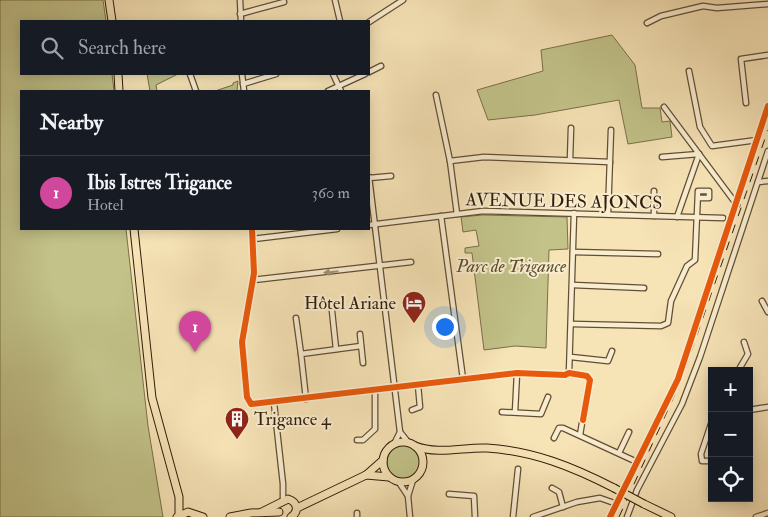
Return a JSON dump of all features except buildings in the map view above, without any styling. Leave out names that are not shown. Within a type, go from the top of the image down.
[{"type":"main road","points":[[109,0],[112,20]]},
{"type":"main road","points":[[118,75],[119,90]]},
{"type":"main road","points":[[134,230],[152,398],[179,497],[178,516],[193,512]]},
{"type":"main road","points":[[230,517],[312,501],[366,475],[383,460],[387,450],[394,444],[412,444],[440,450],[485,448],[532,454],[566,465],[671,517]]},
{"type":"main road","points":[[366,475],[390,477],[398,481],[413,480],[421,471],[423,464],[422,454],[412,444]]},
{"type":"main road","points":[[423,464],[430,456],[440,450]]},
{"type":"main road","points":[[383,460],[390,477]]},
{"type":"main road","points":[[179,497],[193,512],[203,517]]},
{"type":"main road","points":[[286,506],[295,514],[290,517]]},
{"type":"street","points":[[240,0],[241,20]]},
{"type":"street","points":[[335,0],[340,20]]},
{"type":"street","points":[[370,21],[403,0]]},
{"type":"street","points":[[240,14],[284,2]]},
{"type":"street","points":[[647,23],[662,16],[703,6],[717,8],[768,4]]},
{"type":"street","points":[[746,103],[740,59],[768,55]]},
{"type":"street","points":[[370,72],[381,66]]},
{"type":"street","points":[[689,71],[700,127],[712,146],[757,140]]},
{"type":"street","points":[[190,75],[196,90]]},
{"type":"street","points":[[242,75],[244,90]]},
{"type":"street","points":[[243,84],[273,75]]},
{"type":"street","points":[[334,75],[341,90]]},
{"type":"street","points":[[330,90],[363,75]]},
{"type":"street","points":[[436,95],[450,161],[457,214]]},
{"type":"street","points":[[610,517],[678,379],[737,205],[768,106]]},
{"type":"street","points":[[664,108],[737,205]]},
{"type":"street","points":[[570,160],[571,128]]},
{"type":"street","points":[[608,214],[611,130]]},
{"type":"street","points":[[627,517],[637,490],[689,385],[768,151]]},
{"type":"street","points":[[662,157],[699,154]]},
{"type":"street","points":[[677,216],[699,154]]},
{"type":"street","points":[[450,161],[484,157],[610,162]]},
{"type":"street","points":[[370,178],[391,176]]},
{"type":"street","points":[[758,182],[768,181]]},
{"type":"street","points":[[370,186],[400,432],[394,444]]},
{"type":"street","points":[[654,191],[654,216]]},
{"type":"street","points":[[572,324],[666,325],[671,301],[687,266],[695,260],[698,198]]},
{"type":"street","name":"AVENUE DES AJONCS","points":[[370,225],[483,211],[723,218]]},
{"type":"street","points":[[569,373],[574,214]]},
{"type":"street","points":[[441,216],[463,379]]},
{"type":"street","points":[[252,230],[253,280],[242,342],[246,397],[251,404],[274,403],[517,373],[565,375],[569,373],[589,378],[580,435]]},
{"type":"street","points":[[253,239],[310,230]]},
{"type":"street","points":[[574,252],[658,254]]},
{"type":"street","points":[[253,280],[412,262]]},
{"type":"street","points":[[573,285],[644,288]]},
{"type":"street","points":[[762,301],[768,312]]},
{"type":"street","points":[[332,311],[336,349]]},
{"type":"street","points":[[296,318],[306,399]]},
{"type":"street","points":[[360,334],[363,363]]},
{"type":"street","points":[[740,367],[748,354],[744,342]]},
{"type":"street","points":[[301,354],[361,346]]},
{"type":"street","points":[[571,357],[608,361],[612,351]]},
{"type":"street","points":[[515,412],[517,373]]},
{"type":"street","points":[[412,410],[420,407],[418,384]]},
{"type":"street","points":[[357,440],[363,440],[375,429],[375,390]]},
{"type":"street","points":[[502,412],[541,414],[548,397]]},
{"type":"street","points":[[274,403],[286,506]]},
{"type":"street","points":[[753,409],[768,407]]},
{"type":"street","points":[[554,438],[559,428],[580,435],[637,462]]},
{"type":"street","points":[[400,432],[412,444]]},
{"type":"street","points":[[619,453],[629,432]]},
{"type":"street","points":[[708,433],[701,454],[702,461],[708,461]]},
{"type":"street","points":[[513,517],[518,469]]},
{"type":"street","points":[[410,517],[408,496],[413,480]]},
{"type":"street","points":[[398,481],[408,496]]},
{"type":"street","points":[[552,488],[559,492],[563,506]]},
{"type":"street","points":[[449,494],[474,496],[474,517]]},
{"type":"street","points":[[533,517],[563,506],[600,498],[617,504]]},
{"type":"street","points":[[756,517],[768,513]]},
{"type":"green space","points":[[0,0],[103,0],[106,20],[20,20],[20,75],[112,75],[114,90],[20,90],[20,230],[126,230],[148,426],[163,517],[0,517]]},
{"type":"green space","points":[[612,35],[635,65],[642,108],[660,108],[662,122],[670,121],[672,137],[628,144],[619,100],[535,115],[488,120],[477,90],[543,71],[541,50]]},
{"type":"green space","points":[[147,75],[176,75],[156,85],[157,90],[150,90]]},
{"type":"green space","points":[[238,81],[237,90],[218,90],[233,85],[233,83]]},
{"type":"green space","name":"Parc de Trigance","points":[[482,215],[567,217],[568,249],[549,250],[546,348],[515,346],[484,350],[472,253],[465,253],[465,248],[479,246],[476,230],[463,232],[461,217]]},
{"type":"green space","points":[[404,445],[416,450],[421,462],[416,474],[404,479],[392,474],[387,462],[392,450]]},
{"type":"railway","points":[[619,517],[681,381],[768,130]]},
{"type":"cycle path","points":[[610,517],[678,379],[768,106]]},
{"type":"cycle path","points":[[252,230],[254,273],[242,342],[247,397],[251,404],[517,373],[565,375],[569,373],[587,376],[590,380],[583,420]]},
{"type":"place","name":"Hôtel Ariane","points":[[414,324]]},
{"type":"place","name":"Ibis Istres Trigance","points":[[195,352]]},
{"type":"place","name":"Trigance 4","points":[[237,440]]}]
